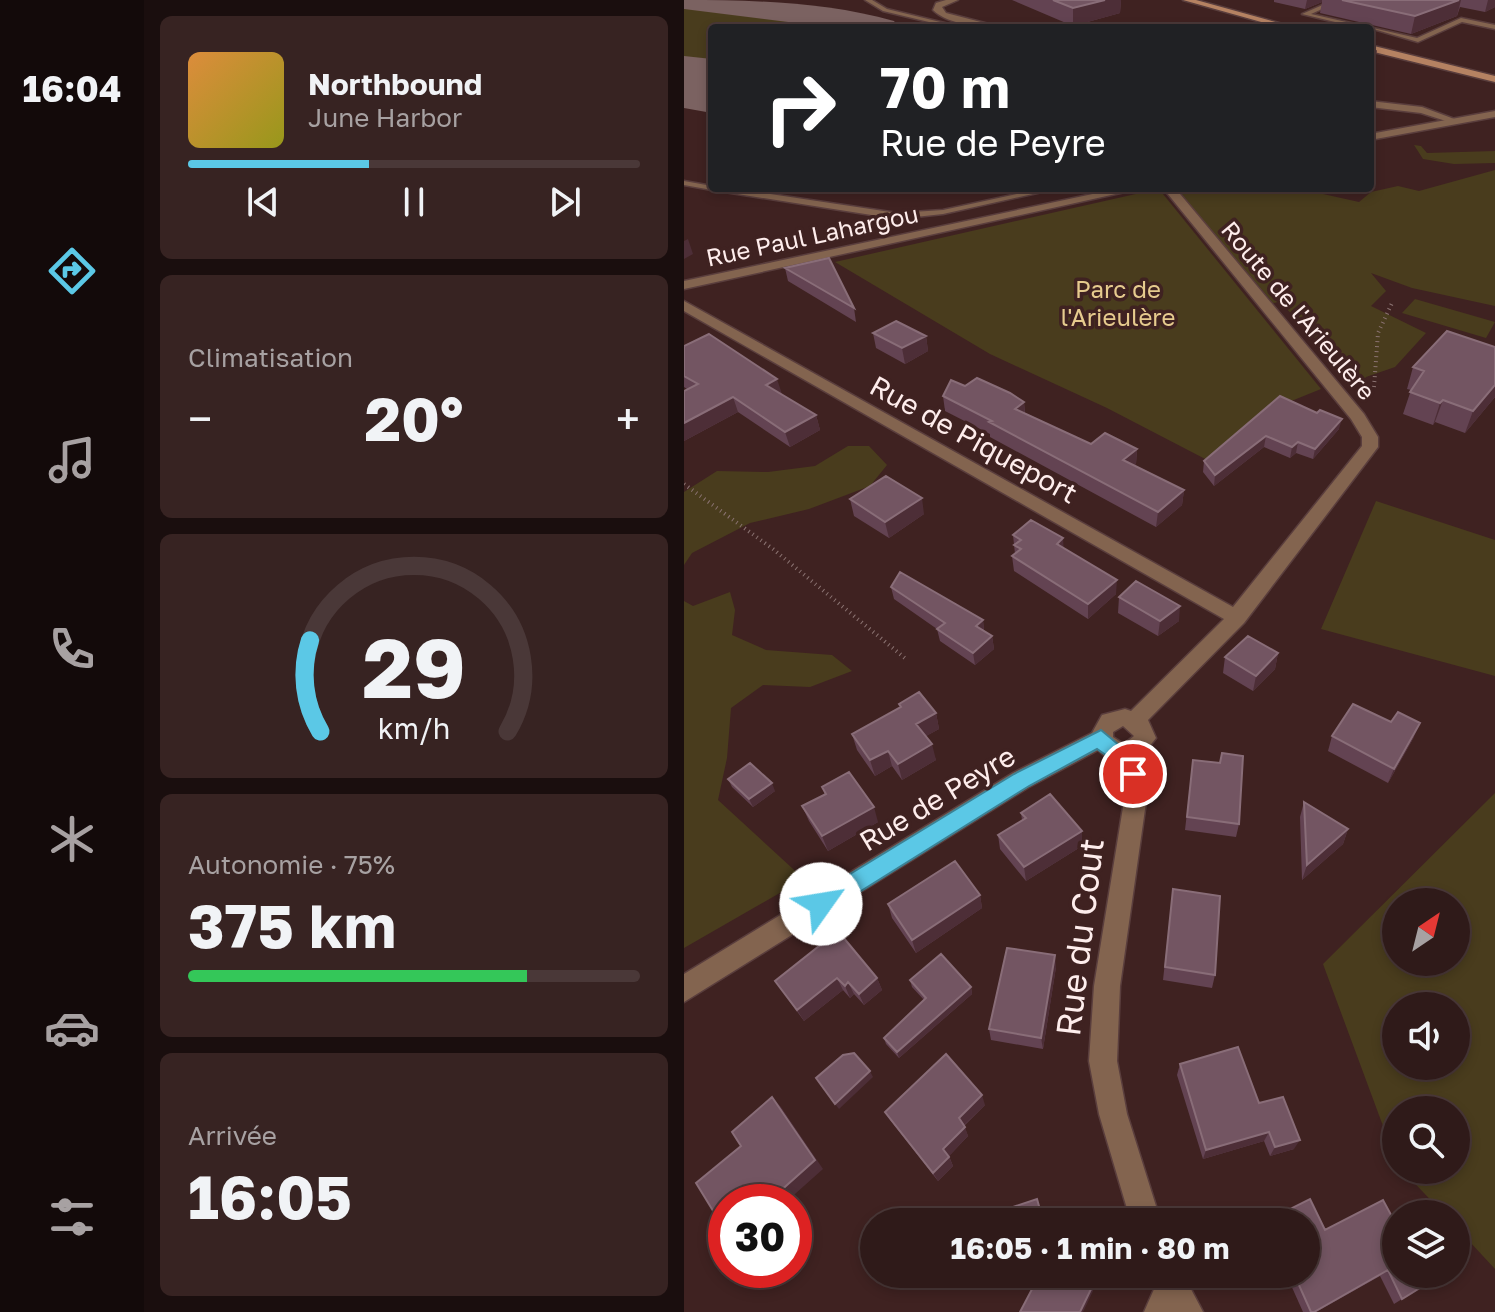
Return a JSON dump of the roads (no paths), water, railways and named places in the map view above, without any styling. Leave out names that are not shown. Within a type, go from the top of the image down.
[{"type":"main road","points":[[1187,0],[1278,24]]},
{"type":"main road","points":[[1374,49],[1495,79]]},
{"type":"street","points":[[954,0],[939,5],[937,10],[943,15],[982,24]]},
{"type":"street","points":[[1374,104],[1422,110],[1446,121]]},
{"type":"street","points":[[1374,136],[1495,114]]},
{"type":"street","name":"Rue Paul Lahargou","points":[[684,285],[1118,192]]},
{"type":"street","name":"Route de l'Arieulère","points":[[1172,192],[1358,417],[1370,437],[1370,447],[1357,466],[1237,618]]},
{"type":"street","name":"Rue de Piqueport","points":[[684,305],[1237,618]]},
{"type":"street","name":"Rue de Peyre","points":[[684,989],[1021,780],[1101,738],[1106,723],[1125,717],[1135,720],[1237,618]]},
{"type":"street","points":[[1101,738],[1107,747],[1117,753],[1129,753],[1140,747],[1145,738],[1143,728],[1135,720]]},
{"type":"street","name":"Rue du Cout","points":[[1129,753],[1136,795],[1107,986],[1103,1061],[1113,1114],[1142,1208]]},
{"type":"lane","points":[[868,0],[885,10],[945,24]]},
{"type":"lane","points":[[1314,0],[1330,4]]},
{"type":"lane","points":[[1339,0],[1305,14],[1351,24]]},
{"type":"lane","points":[[1457,11],[1495,26]]},
{"type":"lane","points":[[1374,29],[1418,40],[1461,20],[1495,26]]},
{"type":"lane","points":[[684,183],[708,187]]},
{"type":"lane","points":[[739,192],[897,216],[943,212],[1037,192]]},
{"type":"park label","name":"Parc de l'Arieulère","points":[[1118,302]]}]
